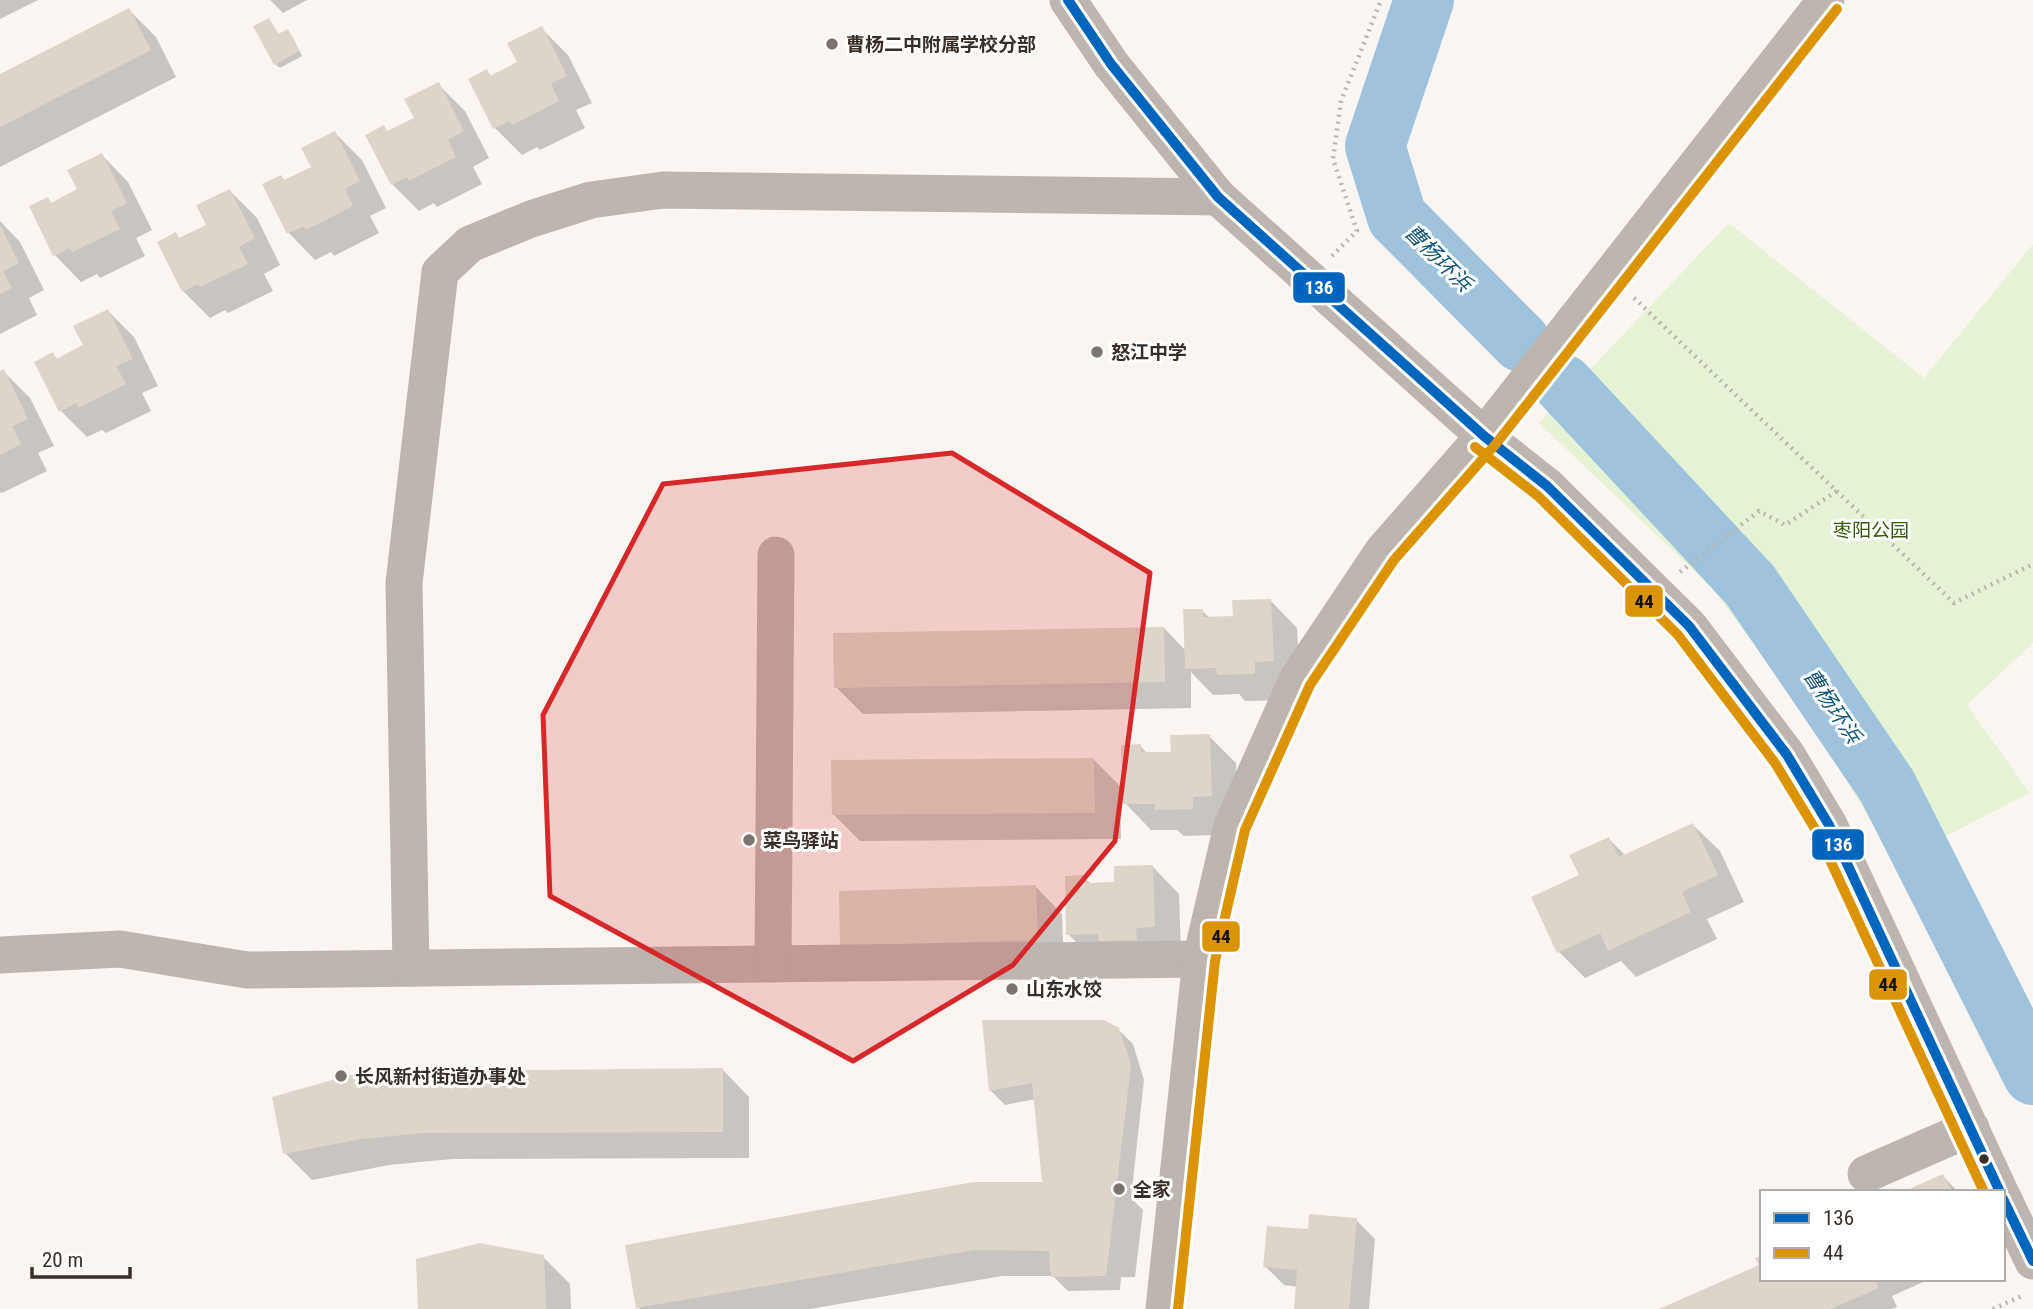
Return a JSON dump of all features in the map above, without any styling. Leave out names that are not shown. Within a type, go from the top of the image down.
[{"type":"street","points":[[1068,0],[1111,64],[1218,197],[1485,436],[1547,486],[1689,626],[1787,755],[1829,825],[1999,1190]]},
{"type":"street","points":[[1164,1309],[1201,959],[1232,826],[1298,678],[1383,551],[1485,436],[1826,0]]},
{"type":"street","points":[[411,968],[404,583],[440,272],[470,244],[531,219],[592,200],[663,190],[1218,197]]},
{"type":"street","points":[[773,964],[776,555]]},
{"type":"street","points":[[0,955],[120,949],[247,970],[1201,959]]},
{"type":"street","points":[[1866,1174],[1970,1128]]},
{"type":"street","points":[[2005,1202],[2033,1261]]},
{"type":"path","points":[[1309,279],[1357,231],[1333,159],[1341,101],[1381,0]]},
{"type":"path","points":[[1611,275],[1954,603],[2033,564]]},
{"type":"path","points":[[1700,556],[1759,511],[1785,526],[1837,491]]},
{"type":"path","points":[[1993,1309],[2033,1291]]},
{"type":"highlighted area","points":[[952,453],[1150,573],[1115,841],[1013,965],[853,1061],[550,896],[543,715],[663,484]]},
{"type":"green space","name":"枣阳公园","points":[[1729,223],[1924,378],[2033,244],[2033,643],[1967,705],[2030,793],[1895,862],[1809,717],[1711,587],[1539,423]]},
{"type":"building","points":[[129,8],[151,50],[0,127],[0,74]]},
{"type":"building","points":[[269,18],[278,34],[288,29],[299,51],[274,65],[253,26]]},
{"type":"building","points":[[542,26],[567,76],[551,84],[559,101],[512,125],[510,121],[493,129],[468,79],[487,69],[490,76],[517,62],[507,43]]},
{"type":"building","points":[[439,82],[464,131],[448,140],[456,157],[409,181],[407,177],[391,185],[365,135],[384,125],[387,131],[414,118],[404,99]]},
{"type":"building","points":[[335,131],[360,181],[345,189],[353,206],[306,230],[304,226],[287,234],[262,184],[281,175],[284,180],[311,167],[301,148]]},
{"type":"building","points":[[102,153],[127,203],[111,211],[120,229],[72,252],[70,248],[53,256],[29,206],[48,197],[51,203],[77,189],[67,170]]},
{"type":"building","points":[[230,189],[255,238],[239,247],[248,264],[200,287],[198,284],[182,292],[157,242],[176,232],[179,238],[206,225],[196,205]]},
{"type":"building","points":[[0,225],[19,263],[3,271],[12,288],[0,294]]},
{"type":"building","points":[[108,309],[133,359],[116,366],[126,384],[78,408],[76,403],[59,412],[34,362],[53,352],[56,359],[83,345],[73,326]]},
{"type":"building","points":[[4,369],[28,419],[12,426],[21,444],[0,455],[0,371]]},
{"type":"building","points":[[1271,599],[1274,661],[1255,662],[1255,674],[1217,675],[1216,668],[1185,669],[1183,609],[1203,609],[1203,617],[1233,616],[1232,600]]},
{"type":"building","points":[[1164,627],[1165,682],[834,688],[833,633]]},
{"type":"building","points":[[1210,734],[1212,796],[1193,797],[1193,809],[1155,810],[1155,804],[1123,804],[1121,745],[1141,744],[1141,752],[1171,752],[1170,735]]},
{"type":"building","points":[[1094,758],[1095,813],[832,815],[831,760]]},
{"type":"building","points":[[1693,823],[1718,875],[1682,892],[1691,912],[1608,951],[1600,933],[1557,953],[1531,897],[1579,875],[1569,855],[1609,837],[1619,857]]},
{"type":"building","points":[[1153,865],[1155,927],[1136,928],[1137,940],[1099,941],[1098,934],[1066,935],[1065,876],[1084,875],[1085,883],[1114,882],[1114,866]]},
{"type":"building","points":[[1036,885],[1038,940],[840,946],[839,891]]},
{"type":"building","points":[[982,1020],[1104,1020],[1119,1028],[1131,1065],[1106,1276],[1051,1277],[1049,1251],[974,1250],[636,1308],[625,1245],[973,1182],[1042,1182],[1032,1083],[989,1091]]},
{"type":"building","points":[[723,1068],[723,1132],[425,1133],[361,1139],[283,1154],[272,1097],[350,1075],[421,1071]]},
{"type":"building","points":[[1943,1174],[1951,1190],[1912,1190],[1911,1188]]},
{"type":"building","points":[[1309,1214],[1357,1218],[1349,1309],[1294,1309],[1297,1270],[1263,1267],[1267,1226],[1308,1229]]},
{"type":"building","points":[[480,1243],[544,1255],[546,1309],[418,1309],[416,1259]]},
{"type":"building","points":[[1760,1257],[1760,1281],[1879,1281],[1879,1288],[1830,1309],[1659,1309],[1759,1265],[1755,1258]]},
{"type":"waterway","name":"曹杨环浜","points":[[1424,0],[1375,146],[1397,217],[1521,342]]},
{"type":"waterway","name":"曹杨环浜","points":[[1563,384],[1750,585],[1887,786],[2033,1075]]},
{"type":"transit line","name":"136","points":[[1068,0],[1111,64],[1218,197],[1484,436],[1547,486],[1689,626],[1787,755],[1829,825],[1999,1190]]},
{"type":"transit line","name":"44","points":[[1178,1309],[1215,961],[1245,830],[1310,685],[1394,560],[1495,445],[1837,9]]},
{"type":"transit line","name":"44","points":[[1475,447],[1538,496],[1678,635],[1775,763],[1817,832],[1983,1190]]},
{"type":"transit line","name":"136","points":[[2005,1203],[2033,1261]]},
{"type":"place","name":"曹杨二中附属学校分部","points":[[832,44]]},
{"type":"place","name":"怒江中学","points":[[1097,352]]},
{"type":"place","name":"菜鸟驿站","points":[[749,840]]},
{"type":"place","name":"山东水饺","points":[[1012,989]]},
{"type":"place","name":"长风新村街道办事处","points":[[341,1076]]},
{"type":"place","name":"全家","points":[[1119,1189]]}]
